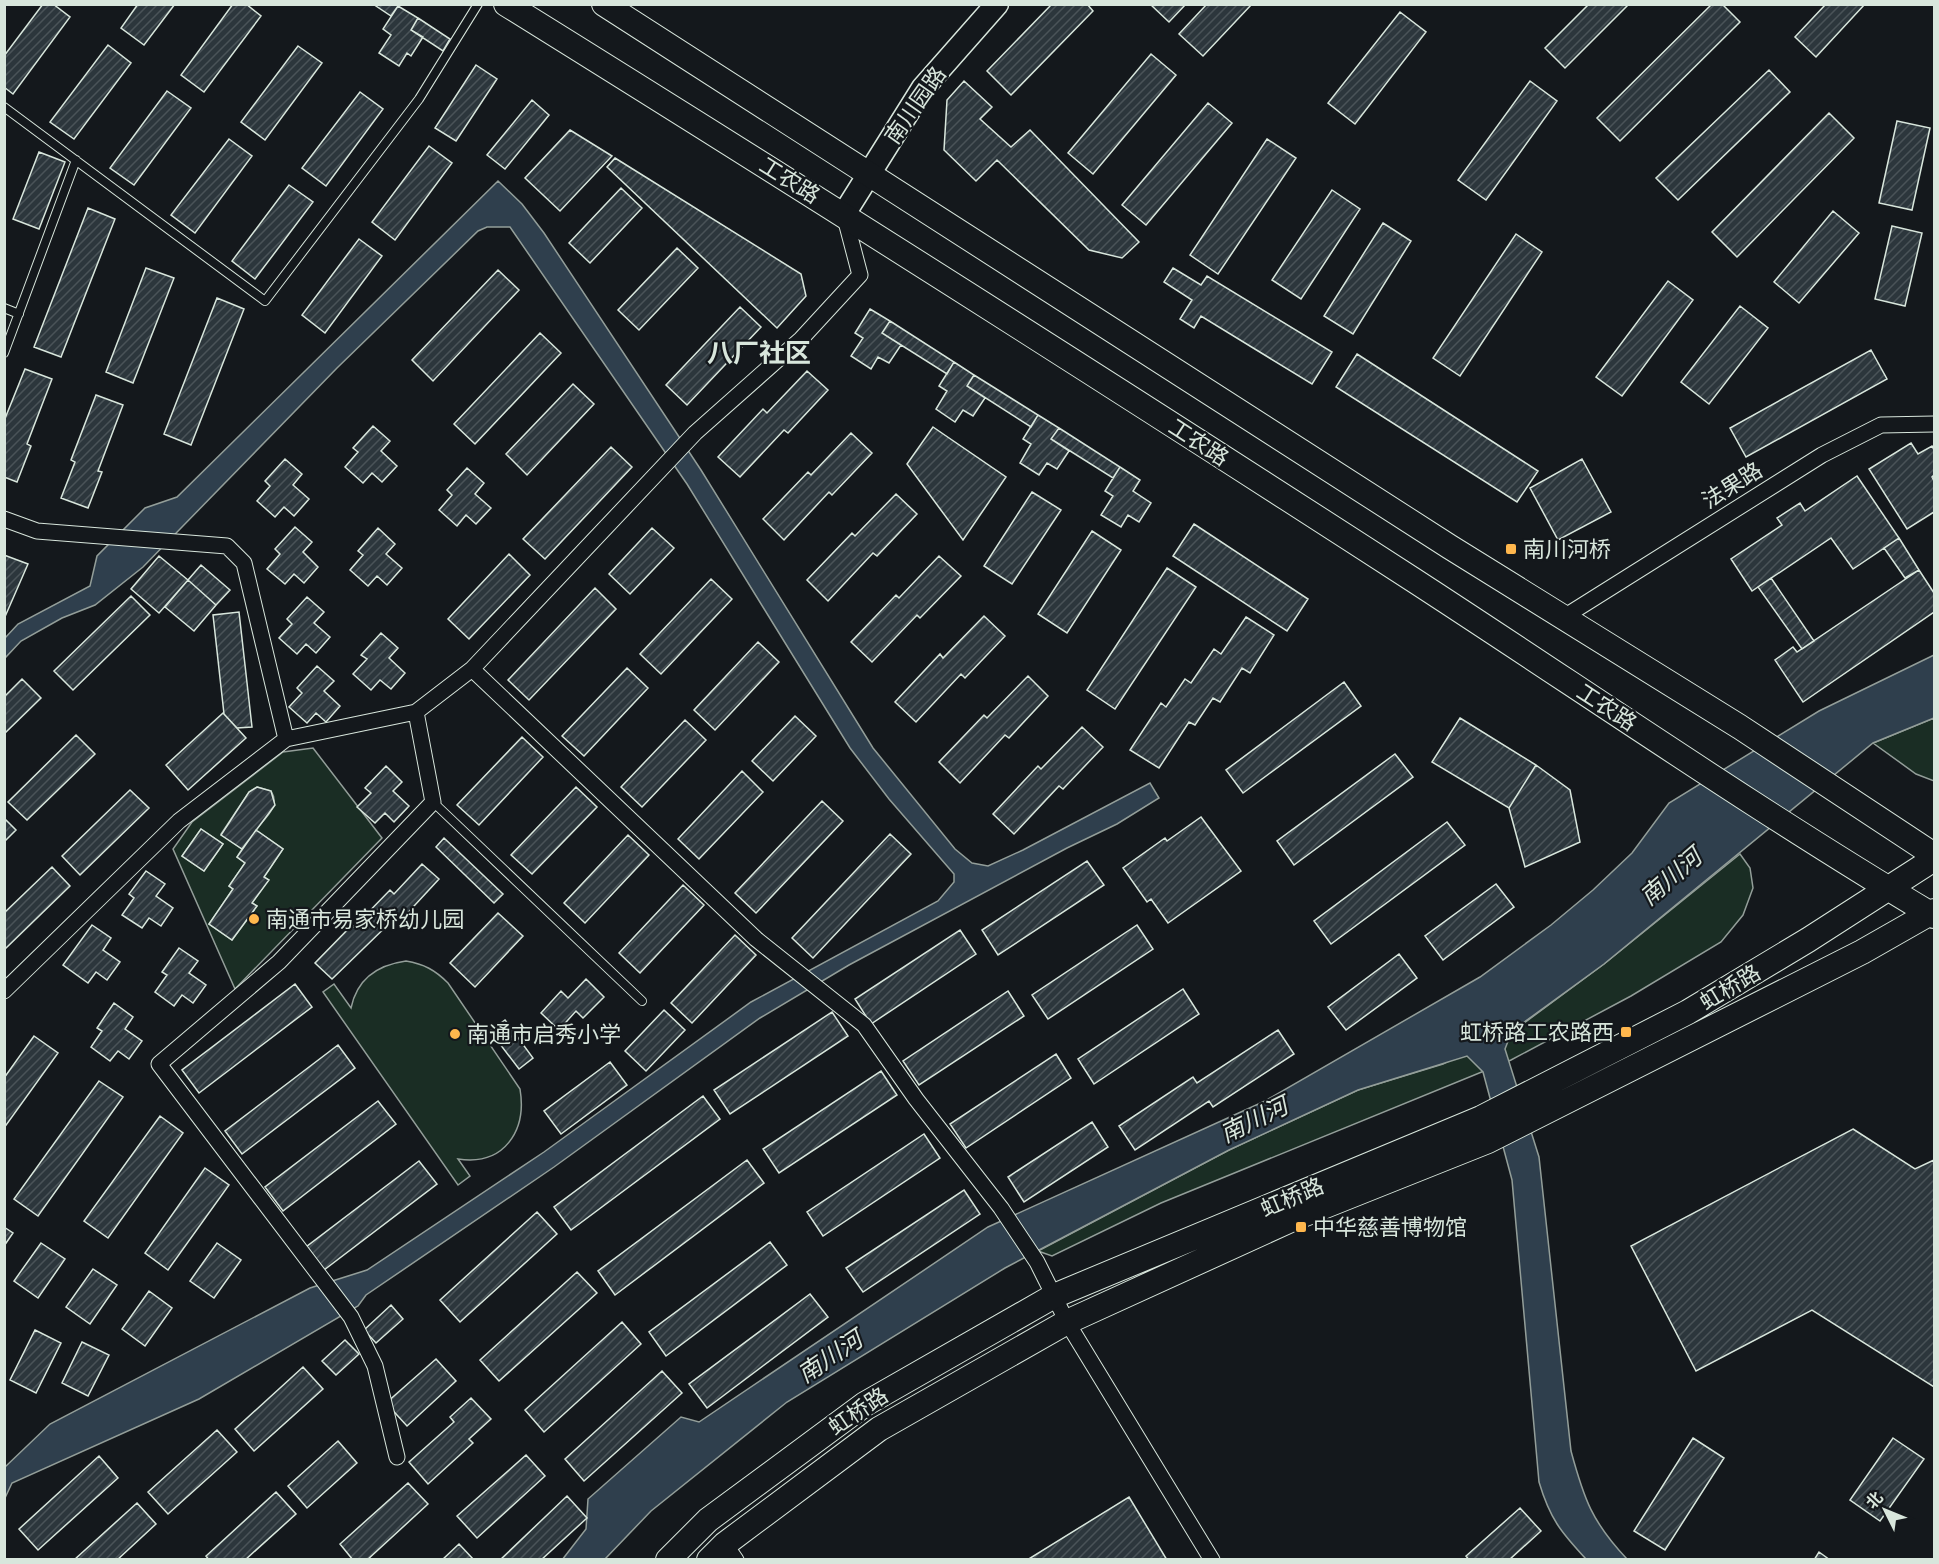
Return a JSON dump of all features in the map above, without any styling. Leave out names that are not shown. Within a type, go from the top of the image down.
[{"type":"main road","name":"工农路","points":[[506,4],[844,214],[1405,574],[1691,763],[1887,888],[1933,914]]},
{"type":"main road","name":"工农路","points":[[604,4],[1450,547],[1740,727],[1935,857]]},
{"type":"main road","name":"虹桥路","points":[[668,1560],[708,1520],[865,1404],[1054,1296],[1481,1118],[1688,1012],[1808,940],[1935,857]]},
{"type":"main road","name":"虹桥路","points":[[723,1554],[879,1429],[1067,1322],[1295,1218],[1488,1141],[1933,914]]},
{"type":"street","name":"南川园路","points":[[844,214],[923,88],[997,4]]},
{"type":"street","points":[[4,991],[179,820],[286,739],[416,712],[472,669],[690,438],[801,339],[860,275],[844,214]]},
{"type":"street","name":"法果路","points":[[1564,617],[1822,455],[1881,425],[1935,424]]},
{"type":"street","points":[[4,519],[37,531],[227,546],[244,563],[286,739]]},
{"type":"street","points":[[472,669],[756,939],[864,1025],[916,1099],[1000,1208],[1037,1262],[1067,1322],[1212,1560]]},
{"type":"street","points":[[397,1457],[375,1366],[351,1317],[159,1064],[279,962],[433,802],[416,712]]},
{"type":"lane","points":[[4,106],[265,301],[419,99],[478,4]]},
{"type":"lane","points":[[4,353],[76,160]]},
{"type":"lane","points":[[4,308],[19,314]]},
{"type":"lane","points":[[433,802],[642,1001]]},
{"type":"green space","points":[[1934,718],[1934,781],[1916,774],[1873,743]]},
{"type":"green space","name":"南通市易家桥幼儿园","points":[[313,748],[382,838],[235,989],[173,849],[192,822],[283,752]],"holes":[[[257,787],[271,791],[274,802],[271,812],[256,830],[283,849],[264,877],[268,880],[252,903],[257,906],[232,940],[209,924],[233,889],[229,886],[245,863],[237,857],[242,849],[221,834],[249,792]],[[201,829],[223,844],[204,871],[182,856]]]},
{"type":"green space","points":[[1740,854],[1750,868],[1753,888],[1743,915],[1721,942],[1631,996],[1511,1060],[1161,1203],[1052,1256],[1038,1251],[1229,1150],[1358,1090],[1443,1064],[1520,1026],[1604,964]]},
{"type":"green space","points":[[406,961],[429,968],[448,983],[520,1089],[520,1119],[509,1142],[500,1151],[488,1157],[474,1160],[458,1159],[470,1176],[458,1185],[323,992],[334,984],[351,1008],[358,989],[370,975],[386,966]]},
{"type":"water","points":[[498,181],[522,204],[544,233],[701,470],[873,748],[955,849],[972,863],[988,866],[1150,783],[1159,798],[1117,824],[1067,848],[849,965],[760,1018],[554,1167],[366,1295],[358,1306],[199,1399],[12,1483],[5,1498],[5,1467],[50,1424],[310,1288],[367,1270],[544,1152],[751,1002],[938,901],[954,882],[954,874],[889,799],[850,748],[687,484],[510,227],[487,227],[478,231],[337,368],[143,567],[95,605],[62,618],[21,641],[5,658],[5,638],[18,624],[90,586],[97,556],[145,508],[177,497]]},
{"type":"water","name":"南川河","points":[[1934,655],[1934,718],[1873,743],[1604,964],[1512,1031],[1505,1049],[1539,1157],[1571,1451],[1585,1497],[1597,1521],[1627,1559],[1586,1559],[1557,1524],[1547,1506],[1539,1482],[1512,1180],[1483,1072],[1467,1056],[1358,1090],[1229,1150],[1005,1268],[787,1402],[651,1511],[605,1559],[562,1560],[586,1529],[588,1499],[681,1417],[699,1422],[988,1227],[1265,1101],[1480,977],[1551,925],[1593,890],[1632,853],[1669,803],[1819,711]]},
{"type":"building","points":[[43,4],[53,4],[70,17],[13,94],[4,87],[4,56]]},
{"type":"building","points":[[138,4],[175,4],[144,45],[121,28]]},
{"type":"building","points":[[233,4],[246,4],[261,16],[204,92],[181,75]]},
{"type":"building","points":[[373,4],[397,4],[398,6],[391,16]]},
{"type":"building","points":[[1052,4],[1087,4],[1093,11],[1011,95],[987,71]]},
{"type":"building","points":[[1150,4],[1186,4],[1169,22]]},
{"type":"building","points":[[1207,4],[1252,4],[1203,56],[1179,34]]},
{"type":"building","points":[[1589,4],[1629,4],[1565,68],[1545,48]]},
{"type":"building","points":[[1712,4],[1722,4],[1740,22],[1620,141],[1597,118]]},
{"type":"building","points":[[1826,4],[1865,4],[1816,57],[1795,37]]},
{"type":"building","points":[[398,6],[418,18],[411,30],[423,37],[411,56],[407,53],[399,66],[379,53],[391,35],[383,29]]},
{"type":"building","points":[[1400,12],[1426,32],[1355,124],[1328,103]]},
{"type":"building","points":[[418,18],[450,39],[443,51],[411,30]]},
{"type":"building","points":[[108,45],[131,63],[74,139],[50,122]]},
{"type":"building","points":[[298,46],[322,63],[265,140],[241,122]]},
{"type":"building","points":[[1151,54],[1176,75],[1093,174],[1068,153]]},
{"type":"building","points":[[476,65],[497,79],[456,141],[435,128]]},
{"type":"building","points":[[1769,70],[1790,92],[1678,200],[1656,178]]},
{"type":"building","points":[[964,81],[992,107],[980,119],[1011,147],[1030,130],[1139,242],[1122,258],[1089,250],[997,160],[976,181],[944,150],[947,100]]},
{"type":"building","points":[[1530,81],[1557,101],[1486,200],[1458,180]]},
{"type":"building","points":[[167,91],[191,108],[134,185],[110,168]]},
{"type":"building","points":[[360,92],[383,109],[326,186],[302,168]]},
{"type":"building","points":[[532,100],[549,115],[505,169],[487,155]]},
{"type":"building","points":[[1208,103],[1232,123],[1146,225],[1122,205]]},
{"type":"building","points":[[1829,113],[1854,138],[1737,257],[1712,232]]},
{"type":"building","points":[[1897,121],[1930,128],[1912,210],[1879,203]]},
{"type":"building","points":[[570,130],[612,156],[560,211],[525,178]]},
{"type":"building","points":[[229,139],[252,156],[195,233],[171,215]]},
{"type":"building","points":[[1267,139],[1296,158],[1218,274],[1190,255]]},
{"type":"building","points":[[429,146],[452,163],[395,240],[372,222]]},
{"type":"building","points":[[39,152],[65,162],[39,229],[13,219]]},
{"type":"building","points":[[615,158],[801,274],[806,296],[777,328],[607,167]]},
{"type":"building","points":[[289,185],[313,202],[255,279],[232,261]]},
{"type":"building","points":[[621,188],[642,208],[590,263],[569,243]]},
{"type":"building","points":[[1332,190],[1360,209],[1301,299],[1272,280]]},
{"type":"building","points":[[88,208],[115,219],[61,357],[34,347]]},
{"type":"building","points":[[1833,211],[1859,233],[1799,303],[1774,282]]},
{"type":"building","points":[[1383,223],[1411,241],[1353,334],[1324,316]]},
{"type":"building","points":[[1892,226],[1922,233],[1905,306],[1875,299]]},
{"type":"building","points":[[1516,234],[1542,252],[1460,376],[1433,358]]},
{"type":"building","points":[[359,239],[382,256],[325,333],[302,315]]},
{"type":"building","points":[[677,248],[698,268],[639,330],[618,310]]},
{"type":"building","points":[[146,268],[174,278],[133,383],[106,372]]},
{"type":"building","points":[[1173,268],[1201,285],[1207,276],[1332,352],[1312,384],[1201,316],[1194,328],[1180,319],[1192,300],[1164,282]]},
{"type":"building","points":[[498,270],[519,290],[433,381],[412,360]]},
{"type":"building","points":[[1668,281],[1693,300],[1622,396],[1596,377]]},
{"type":"building","points":[[217,298],[244,309],[191,445],[164,434]]},
{"type":"building","points":[[1740,306],[1768,328],[1709,404],[1681,382]]},
{"type":"building","points":[[740,307],[761,327],[687,405],[666,385]]},
{"type":"building","points":[[870,309],[890,321],[882,333],[901,345],[889,363],[878,357],[871,369],[851,356],[863,338],[855,333]]},
{"type":"building","points":[[890,321],[954,362],[947,374],[882,333]]},
{"type":"building","points":[[540,333],[561,353],[475,444],[454,424]]},
{"type":"building","points":[[1871,350],[1887,379],[1746,457],[1730,428]]},
{"type":"building","points":[[1357,354],[1538,471],[1517,502],[1336,387]]},
{"type":"building","points":[[954,362],[974,375],[967,386],[985,398],[973,416],[963,410],[955,422],[936,409],[947,391],[939,386]]},
{"type":"building","points":[[25,369],[52,379],[27,444],[31,446],[17,482],[4,477],[4,421]]},
{"type":"building","points":[[807,371],[828,390],[788,433],[784,430],[740,477],[718,457],[763,409],[767,413]]},
{"type":"building","points":[[974,375],[1038,415],[1031,427],[967,386]]},
{"type":"building","points":[[573,384],[594,404],[527,475],[506,454]]},
{"type":"building","points":[[96,395],[123,405],[98,471],[102,472],[88,508],[61,498],[75,462],[71,460]]},
{"type":"building","points":[[1038,415],[1059,428],[1051,439],[1069,451],[1057,469],[1047,463],[1039,475],[1020,463],[1031,444],[1023,439]]},
{"type":"building","points":[[373,426],[390,441],[381,451],[397,466],[382,482],[372,473],[363,483],[345,467],[358,452],[353,448]]},
{"type":"building","points":[[933,427],[1006,477],[963,540],[907,464]]},
{"type":"building","points":[[1059,428],[1120,467],[1113,478],[1051,439]]},
{"type":"building","points":[[851,433],[872,453],[832,495],[829,492],[784,540],[763,519],[808,472],[811,475]]},
{"type":"building","points":[[1911,443],[1918,454],[1932,446],[1934,450],[1934,475],[1932,477],[1934,512],[1907,529],[1869,469]]},
{"type":"building","points":[[611,447],[632,467],[545,559],[523,539]]},
{"type":"building","points":[[285,459],[302,474],[293,485],[309,499],[294,516],[284,507],[275,517],[257,501],[270,486],[265,481]]},
{"type":"building","points":[[1582,459],[1611,512],[1558,540],[1530,488]]},
{"type":"building","points":[[1120,467],[1140,480],[1133,491],[1151,503],[1139,522],[1128,515],[1121,527],[1101,515],[1113,496],[1105,491]]},
{"type":"building","points":[[467,468],[484,483],[475,494],[491,508],[476,524],[466,515],[457,526],[439,510],[452,495],[447,490]]},
{"type":"building","points":[[1857,476],[1899,538],[1853,569],[1831,538],[1752,591],[1731,559],[1782,525],[1777,518],[1800,503],[1805,511]]},
{"type":"building","points":[[1032,492],[1061,510],[1012,584],[984,566]]},
{"type":"building","points":[[896,494],[917,514],[877,556],[873,553],[828,601],[807,580],[852,533],[855,536]]},
{"type":"building","points":[[1194,524],[1308,599],[1287,631],[1173,556]]},
{"type":"building","points":[[295,527],[312,542],[303,552],[318,567],[304,583],[294,574],[285,584],[267,569],[280,554],[275,549]]},
{"type":"building","points":[[378,528],[395,544],[386,554],[402,568],[387,585],[377,576],[368,586],[350,570],[363,555],[358,551]]},
{"type":"building","points":[[652,528],[674,548],[630,594],[609,574]]},
{"type":"building","points":[[1092,531],[1121,550],[1067,633],[1038,614]]},
{"type":"building","points":[[1899,538],[1919,570],[1905,578],[1884,548]]},
{"type":"building","points":[[509,554],[530,575],[469,639],[448,619]]},
{"type":"building","points":[[4,555],[28,564],[4,619]]},
{"type":"building","points":[[159,556],[188,580],[159,613],[131,589]]},
{"type":"building","points":[[939,556],[961,576],[920,618],[917,615],[872,662],[851,642],[896,595],[899,598]]},
{"type":"building","points":[[201,565],[230,590],[216,605],[188,580]]},
{"type":"building","points":[[1167,568],[1196,587],[1115,709],[1087,690]]},
{"type":"building","points":[[1919,570],[1934,593],[1934,612],[1803,702],[1775,660],[1793,647],[1797,652]]},
{"type":"building","points":[[1771,578],[1814,641],[1802,649],[1758,587]]},
{"type":"building","points":[[711,579],[732,599],[661,674],[640,654]]},
{"type":"building","points":[[188,580],[216,605],[194,631],[165,607]]},
{"type":"building","points":[[595,588],[616,609],[529,700],[508,680]]},
{"type":"building","points":[[131,596],[150,615],[73,690],[54,671]]},
{"type":"building","points":[[307,597],[324,612],[314,623],[330,637],[316,653],[306,644],[297,654],[279,638],[292,624],[287,619]]},
{"type":"building","points":[[239,612],[252,727],[237,728],[224,714],[213,615]]},
{"type":"building","points":[[984,616],[1005,636],[965,678],[961,674],[916,722],[895,702],[940,654],[943,658]]},
{"type":"building","points":[[1246,617],[1274,635],[1250,673],[1242,668],[1220,702],[1213,698],[1195,725],[1189,722],[1159,768],[1130,750],[1161,703],[1166,707],[1185,679],[1191,683],[1214,649],[1221,654]]},
{"type":"building","points":[[381,633],[398,648],[389,658],[405,673],[391,689],[380,680],[371,690],[353,674],[367,659],[361,655]]},
{"type":"building","points":[[758,642],[779,662],[715,730],[694,710]]},
{"type":"building","points":[[317,666],[334,681],[324,691],[340,706],[326,722],[316,713],[307,723],[289,707],[302,693],[297,688]]},
{"type":"building","points":[[627,668],[648,688],[584,756],[562,736]]},
{"type":"building","points":[[1028,676],[1048,696],[1009,738],[1005,735],[960,783],[939,762],[984,715],[987,718]]},
{"type":"building","points":[[22,679],[41,698],[4,734],[4,697]]},
{"type":"building","points":[[1344,682],[1361,706],[1243,793],[1226,770]]},
{"type":"building","points":[[223,713],[246,738],[188,790],[166,765]]},
{"type":"building","points":[[795,716],[816,736],[773,781],[752,761]]},
{"type":"building","points":[[1460,718],[1536,765],[1509,808],[1432,762]]},
{"type":"building","points":[[685,720],[706,740],[642,807],[621,787]]},
{"type":"building","points":[[1082,727],[1103,747],[1063,789],[1059,786],[1014,834],[993,814],[1038,766],[1041,769]]},
{"type":"building","points":[[76,735],[95,754],[27,820],[8,802]]},
{"type":"building","points":[[522,737],[543,757],[479,825],[457,805]]},
{"type":"building","points":[[1395,754],[1413,777],[1294,865],[1277,841]]},
{"type":"building","points":[[1536,765],[1570,790],[1580,842],[1525,867],[1509,808]]},
{"type":"building","points":[[386,766],[402,782],[393,791],[409,806],[394,822],[385,813],[375,823],[357,807],[371,793],[365,788]]},
{"type":"building","points":[[742,771],[763,792],[699,859],[678,839]]},
{"type":"building","points":[[257,787],[271,791],[275,805],[242,849],[221,835],[249,792]]},
{"type":"building","points":[[576,787],[597,807],[532,874],[511,855]]},
{"type":"building","points":[[130,790],[149,808],[80,875],[62,856]]},
{"type":"building","points":[[822,801],[843,821],[756,913],[735,893]]},
{"type":"building","points":[[1201,817],[1241,871],[1168,923],[1151,899],[1147,902],[1123,868],[1165,838],[1167,841]]},
{"type":"building","points":[[4,818],[16,830],[4,842]]},
{"type":"building","points":[[1447,822],[1465,845],[1331,944],[1314,921]]},
{"type":"building","points":[[201,829],[223,844],[204,871],[182,856]]},
{"type":"building","points":[[256,830],[283,849],[264,877],[269,880],[252,903],[257,906],[232,940],[209,924],[233,889],[229,886],[245,863],[237,857]]},
{"type":"building","points":[[890,834],[911,854],[813,958],[792,938]]},
{"type":"building","points":[[628,835],[649,855],[585,923],[564,903]]},
{"type":"building","points":[[444,838],[503,894],[494,903],[436,847]]},
{"type":"building","points":[[1087,861],[1104,885],[998,955],[982,930]]},
{"type":"building","points":[[422,864],[439,879],[403,918],[399,914],[332,979],[315,963],[390,890],[394,894]]},
{"type":"building","points":[[52,867],[70,886],[4,950],[4,913]]},
{"type":"building","points":[[146,871],[165,884],[156,896],[173,908],[161,926],[149,918],[142,928],[122,915],[134,898],[129,894]]},
{"type":"building","points":[[1496,884],[1514,907],[1443,960],[1425,936]]},
{"type":"building","points":[[683,885],[704,905],[640,973],[619,953]]},
{"type":"building","points":[[498,913],[523,936],[475,987],[450,963]]},
{"type":"building","points":[[92,925],[111,938],[103,950],[120,962],[107,980],[96,972],[88,983],[63,965]]},
{"type":"building","points":[[1137,925],[1153,949],[1048,1019],[1032,995]]},
{"type":"building","points":[[960,930],[976,954],[871,1024],[855,999]]},
{"type":"building","points":[[735,935],[756,955],[692,1023],[671,1003]]},
{"type":"building","points":[[179,948],[198,961],[189,973],[206,985],[193,1003],[182,995],[174,1006],[155,992],[167,975],[162,972]]},
{"type":"building","points":[[1399,954],[1417,978],[1346,1030],[1328,1007]]},
{"type":"building","points":[[586,979],[604,997],[583,1018],[576,1011],[559,1030],[541,1013],[561,991],[568,998]]},
{"type":"building","points":[[295,984],[312,1007],[199,1093],[182,1070]]},
{"type":"building","points":[[1183,989],[1199,1014],[1094,1084],[1078,1059]]},
{"type":"building","points":[[1008,991],[1024,1016],[919,1085],[903,1061]]},
{"type":"building","points":[[114,1003],[133,1017],[125,1029],[142,1041],[129,1059],[118,1051],[110,1061],[91,1047],[102,1031],[97,1028]]},
{"type":"building","points":[[664,1010],[685,1030],[646,1071],[625,1051]]},
{"type":"building","points":[[832,1012],[848,1036],[730,1114],[714,1090]]},
{"type":"building","points":[[505,1020],[533,1058],[519,1069],[490,1031]]},
{"type":"building","points":[[1278,1030],[1294,1054],[1213,1107],[1209,1101],[1135,1150],[1119,1126],[1193,1077],[1197,1083]]},
{"type":"building","points":[[34,1036],[58,1053],[4,1128],[4,1078]]},
{"type":"building","points":[[338,1045],[355,1068],[242,1154],[225,1131]]},
{"type":"building","points":[[1056,1054],[1071,1078],[966,1148],[950,1124]]},
{"type":"building","points":[[610,1062],[627,1085],[561,1134],[544,1111]]},
{"type":"building","points":[[881,1071],[897,1095],[779,1173],[763,1149]]},
{"type":"building","points":[[99,1081],[123,1097],[38,1216],[14,1199]]},
{"type":"building","points":[[703,1096],[720,1119],[571,1230],[554,1207]]},
{"type":"building","points":[[378,1101],[396,1124],[283,1211],[265,1187]]},
{"type":"building","points":[[160,1116],[183,1133],[108,1238],[84,1221]]},
{"type":"building","points":[[1092,1122],[1108,1147],[1024,1202],[1008,1177]]},
{"type":"building","points":[[1853,1129],[1915,1169],[1934,1160],[1934,1387],[1812,1310],[1696,1371],[1631,1246]]},
{"type":"building","points":[[924,1134],[940,1158],[823,1236],[807,1212]]},
{"type":"building","points":[[747,1160],[764,1183],[615,1295],[598,1271]]},
{"type":"building","points":[[419,1161],[437,1184],[324,1270],[306,1247]]},
{"type":"building","points":[[205,1168],[229,1185],[168,1270],[145,1253]]},
{"type":"building","points":[[964,1190],[980,1214],[863,1292],[846,1268]]},
{"type":"building","points":[[537,1212],[557,1234],[460,1322],[440,1300]]},
{"type":"building","points":[[4,1227],[13,1233],[4,1246]]},
{"type":"building","points":[[770,1242],[787,1265],[666,1356],[649,1332]]},
{"type":"building","points":[[41,1243],[65,1259],[38,1298],[14,1281]]},
{"type":"building","points":[[217,1243],[241,1260],[214,1298],[190,1281]]},
{"type":"building","points":[[93,1269],[117,1285],[90,1324],[66,1307]]},
{"type":"building","points":[[577,1272],[597,1293],[499,1381],[480,1360]]},
{"type":"building","points":[[149,1291],[172,1308],[145,1346],[122,1329]]},
{"type":"building","points":[[810,1294],[828,1317],[707,1408],[689,1384]]},
{"type":"building","points":[[391,1305],[403,1319],[376,1343],[364,1330]]},
{"type":"building","points":[[622,1322],[641,1344],[544,1432],[525,1410]]},
{"type":"building","points":[[35,1330],[61,1343],[36,1393],[10,1380]]},
{"type":"building","points":[[345,1340],[359,1354],[336,1375],[322,1361]]},
{"type":"building","points":[[82,1342],[109,1355],[88,1396],[62,1383]]},
{"type":"building","points":[[436,1359],[456,1381],[407,1426],[386,1403]]},
{"type":"building","points":[[303,1367],[323,1389],[254,1451],[235,1429]]},
{"type":"building","points":[[662,1371],[682,1393],[584,1481],[565,1459]]},
{"type":"building","points":[[471,1398],[491,1419],[469,1439],[473,1443],[428,1484],[409,1462],[454,1422],[450,1417]]},
{"type":"building","points":[[217,1430],[237,1452],[168,1514],[148,1492]]},
{"type":"building","points":[[1693,1438],[1724,1458],[1665,1550],[1634,1531]]},
{"type":"building","points":[[1893,1438],[1924,1459],[1880,1521],[1850,1500]]},
{"type":"building","points":[[338,1441],[357,1463],[307,1508],[288,1486]]},
{"type":"building","points":[[526,1455],[545,1476],[477,1538],[457,1516]]},
{"type":"building","points":[[99,1456],[118,1478],[38,1550],[19,1529]]},
{"type":"building","points":[[408,1483],[428,1504],[367,1560],[353,1560],[340,1544]]},
{"type":"building","points":[[276,1492],[296,1514],[245,1560],[209,1560],[206,1556]]},
{"type":"building","points":[[567,1496],[587,1518],[541,1560],[500,1560]]},
{"type":"building","points":[[1129,1497],[1167,1560],[1027,1560]]},
{"type":"building","points":[[137,1503],[156,1524],[117,1560],[74,1560]]},
{"type":"building","points":[[1520,1508],[1541,1531],[1509,1560],[1469,1560],[1466,1556]]},
{"type":"building","points":[[459,1544],[474,1560],[442,1560]]},
{"type":"building","points":[[1819,1552],[1830,1560],[1814,1560]]},
{"type":"place","name":"南川河桥","points":[[1511,549]]},
{"type":"place","name":"南通市易家桥幼儿园","points":[[254,919]]},
{"type":"place","name":"虹桥路工农路西","points":[[1626,1032]]},
{"type":"place","name":"南通市启秀小学","points":[[455,1034]]},
{"type":"place","name":"中华慈善博物馆","points":[[1301,1227]]},
{"type":"district","name":"八厂社区","points":[[759,353]]}]
